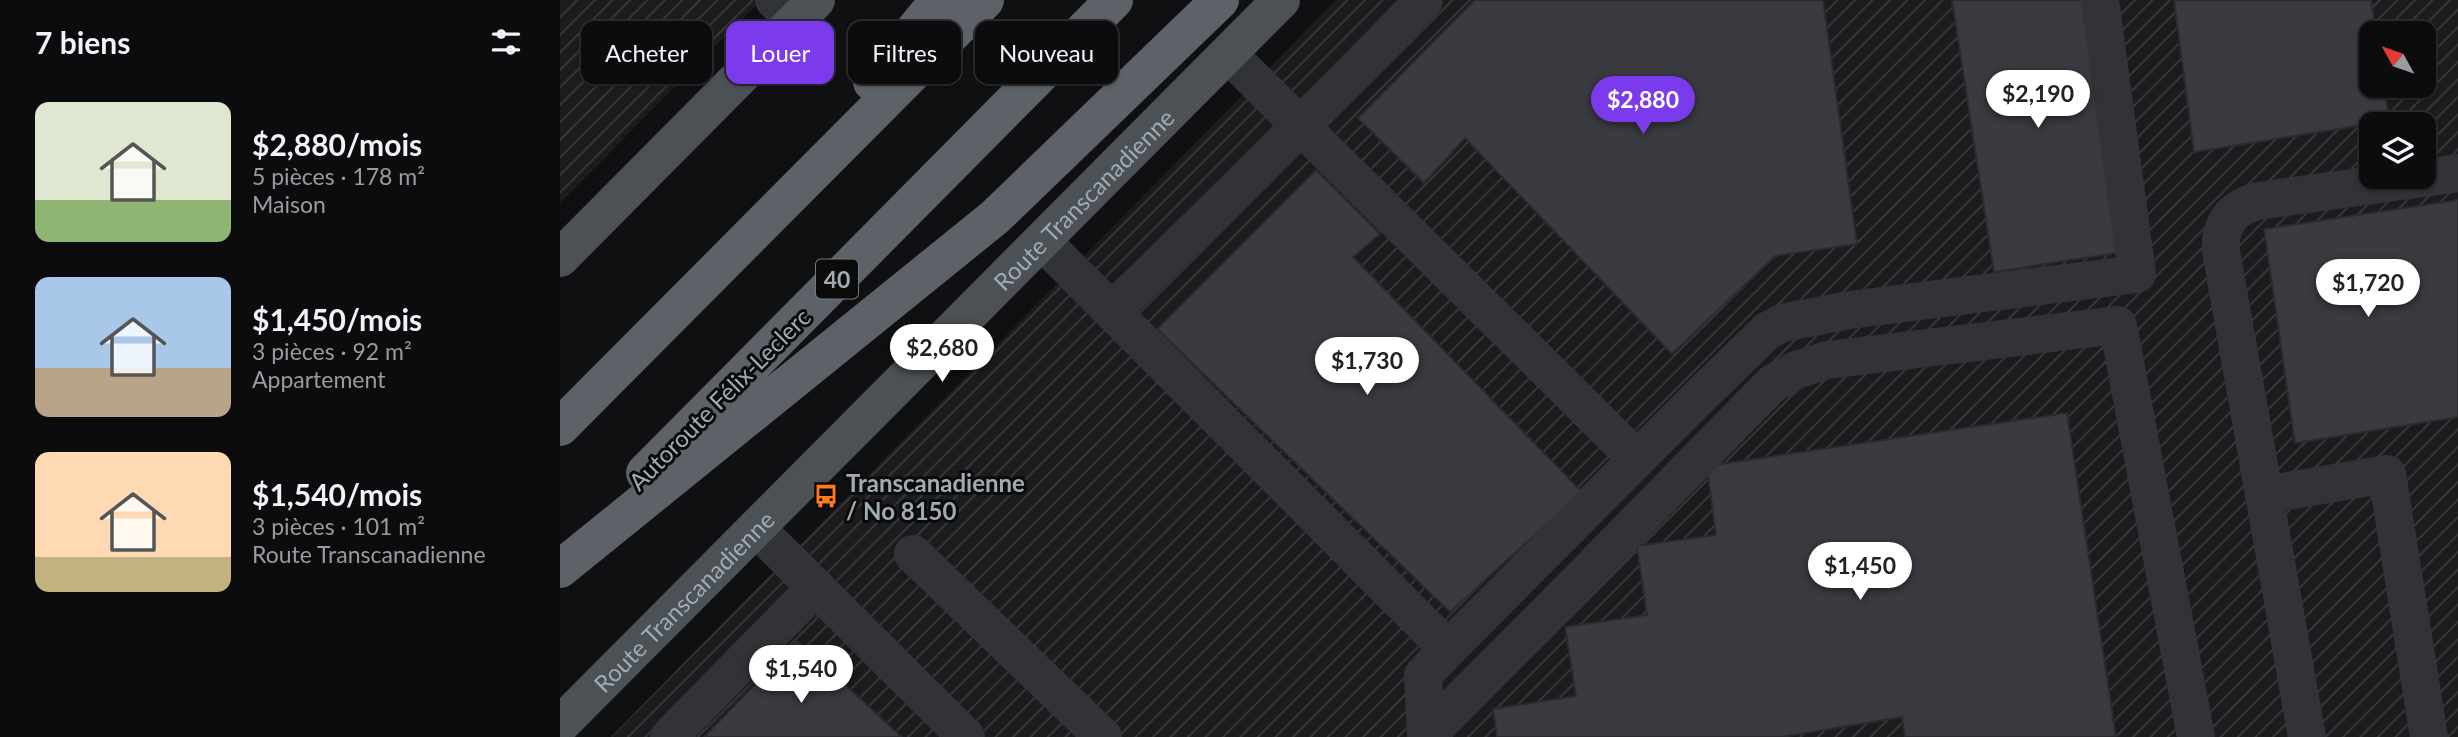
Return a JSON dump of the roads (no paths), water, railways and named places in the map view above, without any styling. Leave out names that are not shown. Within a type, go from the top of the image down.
[{"type":"highway","points":[[730,257],[939,0]]},
{"type":"highway","points":[[560,427],[985,0]]},
{"type":"highway","name":"Autoroute Félix-Leclerc","points":[[560,559],[1114,0]]},
{"type":"highway","points":[[560,569],[995,217],[1220,0]]},
{"type":"main road","name":"Route Transcanadienne","points":[[567,728],[756,528],[1281,0]]},
{"type":"main road","points":[[560,258],[795,7]]},
{"type":"lane","points":[[1113,310],[1301,126],[1424,0]]},
{"type":"lane","points":[[1426,736],[1423,675],[1767,331],[1782,323],[1849,310],[2137,274],[2100,0]]},
{"type":"lane","points":[[1228,54],[1637,459]]},
{"type":"lane","points":[[2307,737],[2221,251],[2222,228],[2237,209],[2258,201],[2458,173]]},
{"type":"lane","points":[[1042,242],[1113,310],[1448,649]]},
{"type":"lane","points":[[1426,736],[1772,384],[1796,370],[1827,360],[2118,325],[2196,737]]},
{"type":"lane","points":[[2264,495],[2386,474],[2430,737]]},
{"type":"lane","points":[[756,528],[966,737]]},
{"type":"lane","points":[[913,554],[1103,737]]},
{"type":"lane","points":[[669,737],[816,587]]},
{"type":"place","name":"Transcanadienne / No 8150","points":[[826,496]]}]
